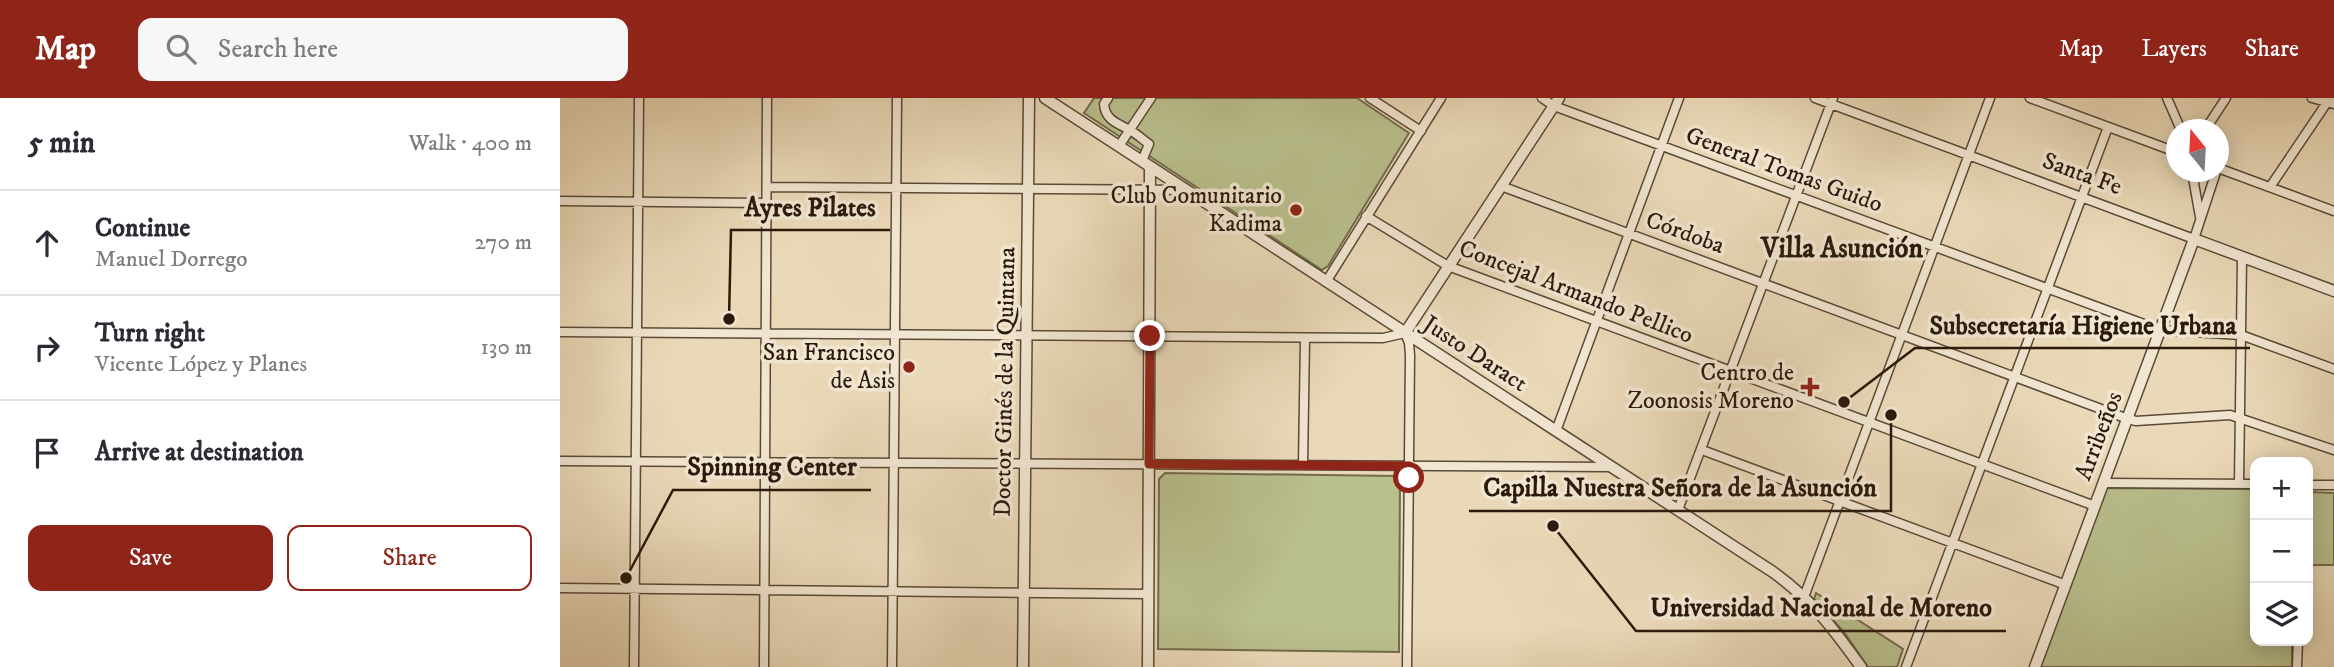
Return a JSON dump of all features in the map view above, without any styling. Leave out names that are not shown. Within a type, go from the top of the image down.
[{"type":"street","points":[[634,667],[639,98]]},
{"type":"street","points":[[764,667],[767,98]]},
{"type":"street","points":[[892,667],[897,98]]},
{"type":"street","name":"Doctor Ginés de la Quintana","points":[[1023,667],[1029,98]]},
{"type":"street","name":"Justo Daract","points":[[1045,98],[1773,572],[1824,616],[1861,667]]},
{"type":"street","points":[[1108,98],[1104,104],[1106,114],[1115,123],[1149,144],[1146,164],[1150,189],[1148,667]]},
{"type":"street","points":[[1119,146],[1151,98]]},
{"type":"street","points":[[1370,98],[1421,131]]},
{"type":"street","points":[[1326,282],[1441,98]]},
{"type":"street","name":"General Tomas Guido","points":[[1542,98],[1797,196],[2160,330],[2241,335],[2334,369]]},
{"type":"street","points":[[1556,431],[1679,98]]},
{"type":"street","name":"Santa Fe","points":[[1815,98],[1832,101],[2334,291]]},
{"type":"street","points":[[1804,597],[1990,98]]},
{"type":"street","points":[[2030,98],[2166,148]]},
{"type":"street","points":[[2167,98],[2176,119]]},
{"type":"street","points":[[2213,119],[2226,98]]},
{"type":"street","points":[[2270,187],[2331,103],[2312,98]]},
{"type":"street","points":[[1678,510],[1832,101]]},
{"type":"street","points":[[560,331],[1394,337],[1405,333],[1557,102]]},
{"type":"street","points":[[1906,667],[2108,127]]},
{"type":"street","points":[[2229,174],[2334,211]]},
{"type":"street","name":"Arribeños","points":[[2194,182],[2200,218]]},
{"type":"street","name":"Arribeños","points":[[2035,667],[2213,182]]},
{"type":"street","name":"Córdoba","points":[[1501,186],[2128,419],[2136,421],[2230,415],[2334,450]]},
{"type":"street","points":[[767,187],[1186,190]]},
{"type":"street","points":[[560,201],[767,203]]},
{"type":"street","name":"Concejal Armando Pellico","points":[[1366,216],[1448,266],[2095,506]]},
{"type":"street","points":[[2239,484],[2242,257]]},
{"type":"street","points":[[1405,333],[1410,355],[1407,667]]},
{"type":"street","points":[[1303,465],[1305,338]]},
{"type":"street","points":[[1702,450],[2066,585]]},
{"type":"street","points":[[560,461],[1611,467]]},
{"type":"street","points":[[2104,483],[2250,484]]},
{"type":"street","points":[[2313,485],[2334,485]]},
{"type":"street","points":[[560,588],[1149,594]]},
{"type":"street","points":[[2297,667],[2298,646]]},
{"type":"green space","name":"Club Comunitario Kadima","points":[[1094,98],[1357,98],[1409,133],[1328,266],[1322,270],[1084,113]]},
{"type":"green space","points":[[1165,473],[1397,476],[1400,480],[1399,652],[1158,649],[1159,479]]},
{"type":"green space","points":[[2107,488],[2250,489],[2250,646],[2292,646],[2292,667],[2039,667]]},
{"type":"green space","points":[[2313,492],[2334,493],[2334,565],[2313,565]]},
{"type":"green space","points":[[1816,593],[1903,649],[1897,667],[1868,667],[1844,632],[1814,599]]},
{"type":"place","name":"Club Comunitario Kadima","points":[[1296,210]]},
{"type":"place","name":"Ayres Pilates","points":[[729,319]]},
{"type":"place","name":"San Francisco de Asis","points":[[909,367]]},
{"type":"place","name":"Centro de Zoonosis Moreno","points":[[1810,387]]},
{"type":"place","name":"Subsecretaría Higiene Urbana","points":[[1844,402]]},
{"type":"place","name":"Capilla Nuestra Señora de la Asunción","points":[[1891,415]]},
{"type":"place","name":"Universidad Nacional de Moreno","points":[[1553,526]]},
{"type":"place","name":"Spinning Center","points":[[626,578]]},
{"type":"district","name":"Villa Asunción","points":[[1842,248]]},
{"type":"route","points":[[1150,336],[1149,464],[1409,466],[1409,478]]}]
